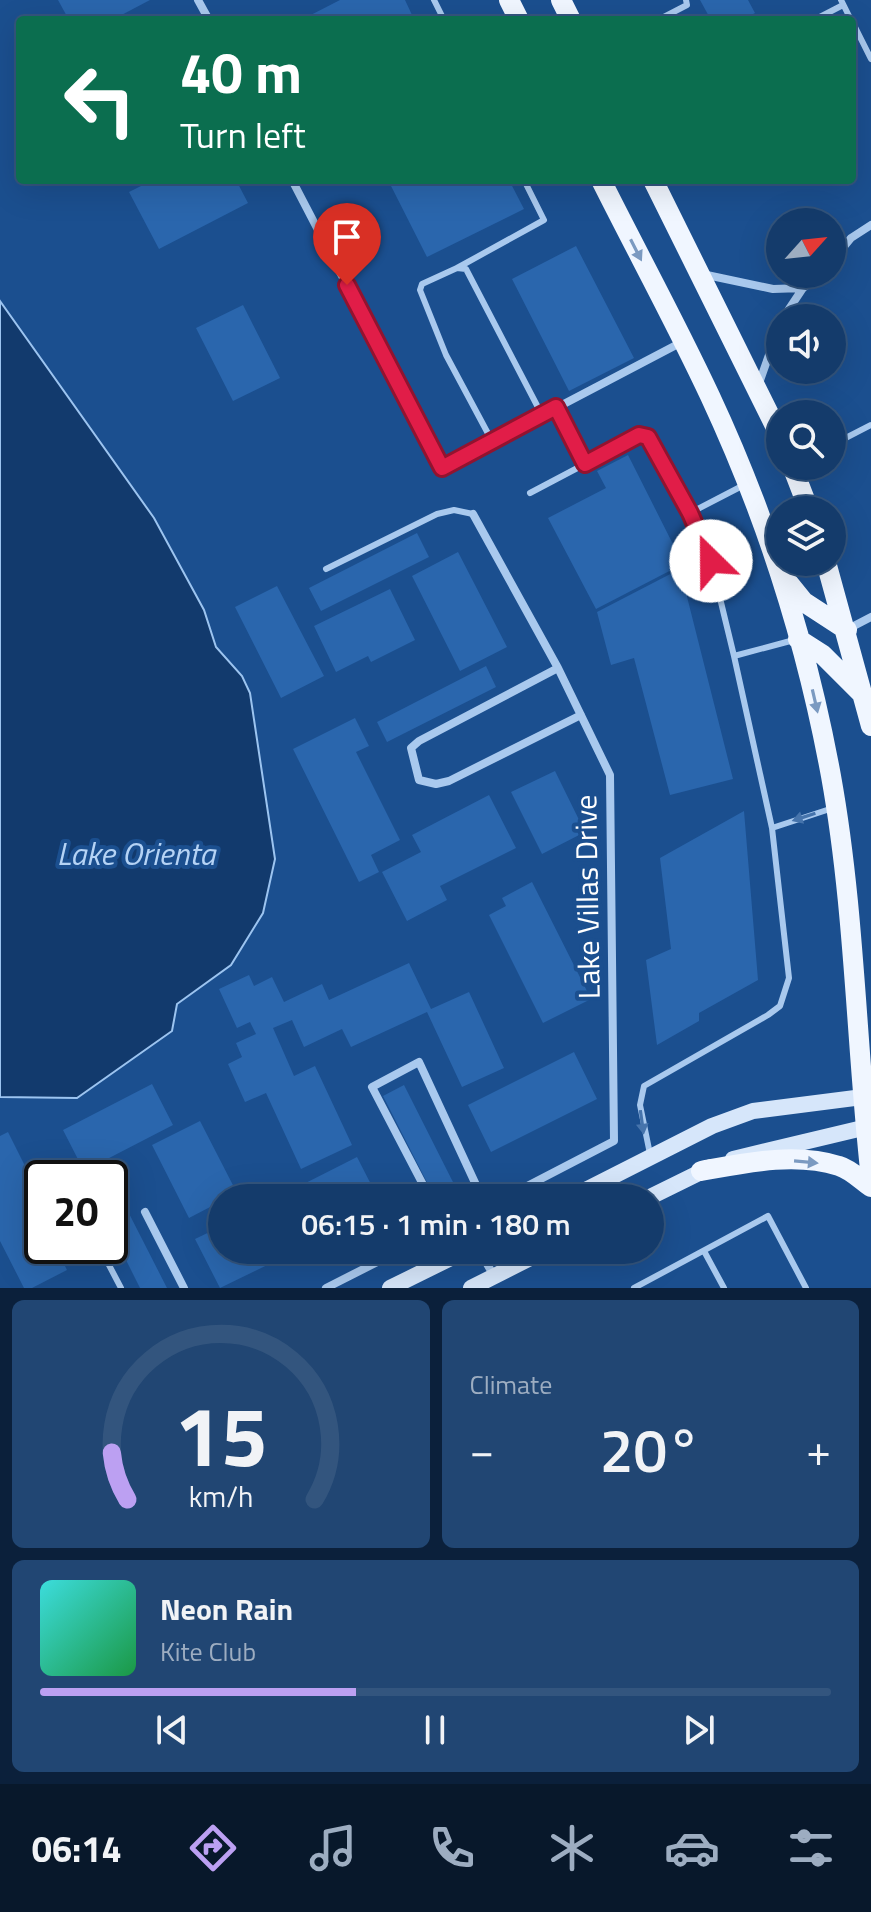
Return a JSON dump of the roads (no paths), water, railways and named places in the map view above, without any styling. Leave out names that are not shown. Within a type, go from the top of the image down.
[{"type":"main road","points":[[603,184],[683,342],[747,483],[766,536]]},
{"type":"main road","points":[[655,184],[766,405]]},
{"type":"main road","points":[[780,576],[798,639],[836,807],[852,920],[871,1179]]},
{"type":"main road","points":[[782,576],[804,602],[847,630]]},
{"type":"main road","points":[[830,576],[871,726]]},
{"type":"main road","points":[[798,639],[823,655],[864,697]]},
{"type":"main road","points":[[597,1184],[712,1126],[753,1111],[867,1095]]},
{"type":"main road","points":[[664,1190],[701,1171],[754,1151],[868,1128]]},
{"type":"main road","points":[[701,1171],[769,1159],[810,1161],[841,1166],[871,1187]]},
{"type":"main road","points":[[390,1288],[439,1264]]},
{"type":"main road","points":[[471,1288],[497,1282],[525,1264]]},
{"type":"street","points":[[294,184],[442,468],[683,342]]},
{"type":"street","points":[[846,244],[871,225]]},
{"type":"street","points":[[701,274],[766,288]]},
{"type":"street","points":[[768,288],[803,288]]},
{"type":"street","points":[[792,304],[803,288]]},
{"type":"street","points":[[758,387],[766,364]]},
{"type":"street","name":"Lake Villas Drive","points":[[473,514],[558,668],[610,775],[614,1141],[531,1184]]},
{"type":"street","points":[[847,630],[871,617]]},
{"type":"street","points":[[558,668],[419,741],[411,748],[419,780],[436,784],[449,781],[581,715]]},
{"type":"street","points":[[423,1184],[372,1087],[419,1062],[476,1184]]},
{"type":"street","points":[[145,1212],[184,1288]]},
{"type":"street","points":[[326,1288],[373,1264]]},
{"type":"street","points":[[487,1264],[497,1282]]},
{"type":"lane","points":[[666,16],[687,5],[686,0]]},
{"type":"lane","points":[[821,16],[842,3]]},
{"type":"lane","points":[[856,29],[871,59]]},
{"type":"lane","points":[[492,441],[446,355],[420,290],[422,284],[544,220],[526,184]]},
{"type":"lane","points":[[457,268],[466,269],[542,415]]},
{"type":"lane","points":[[556,407],[585,464]]},
{"type":"lane","points":[[846,438],[871,425]]},
{"type":"lane","points":[[530,493],[639,435],[648,437],[690,513],[711,561],[772,828],[789,978],[786,994],[780,1006],[768,1015],[644,1086],[640,1105],[650,1157]]},
{"type":"lane","points":[[690,513],[747,483]]},
{"type":"lane","points":[[326,569],[437,514],[454,510],[473,514]]},
{"type":"lane","points":[[734,656],[798,639]]},
{"type":"lane","points":[[772,828],[836,807]]},
{"type":"lane","points":[[634,1288],[768,1216],[806,1288]]},
{"type":"lane","points":[[704,1251],[724,1288]]},
{"type":"lane","points":[[108,1264],[121,1288]]},
{"type":"water","name":"Lake Orienta","points":[[0,301],[154,518],[204,610],[216,647],[242,676],[250,693],[275,859],[263,913],[231,965],[177,1004],[172,1031],[77,1098],[0,1097]]}]
